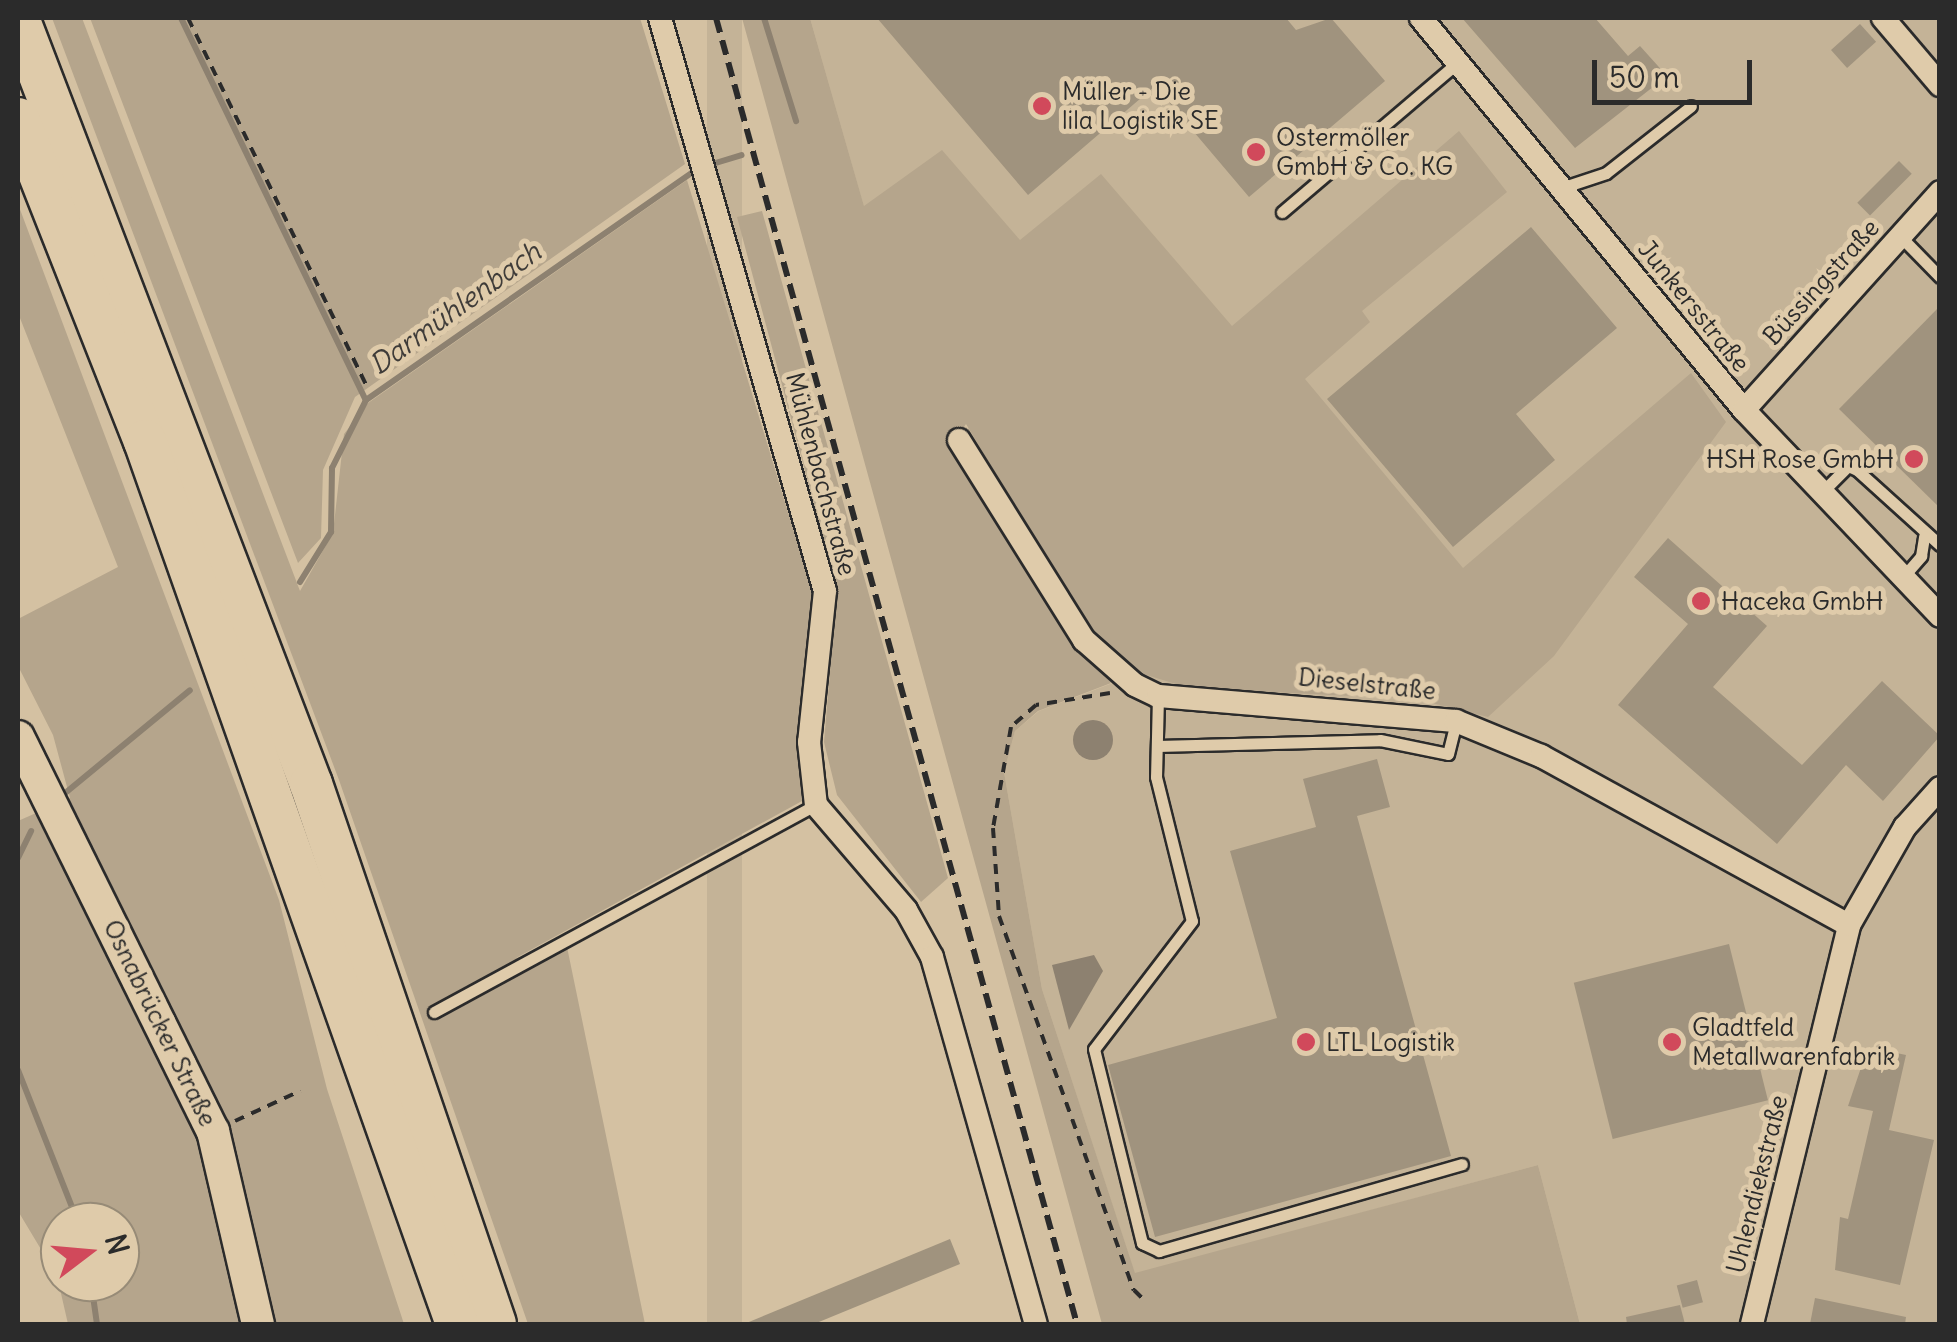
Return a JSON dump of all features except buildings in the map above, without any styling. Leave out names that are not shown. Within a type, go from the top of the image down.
[{"type":"highway","points":[[18,18],[304,765],[495,1324]]},
{"type":"highway","points":[[18,119],[145,440],[458,1324]]},
{"type":"main road","name":"Osnabrücker Straße","points":[[18,736],[213,1131],[258,1324]]},
{"type":"street","name":"Mühlenbachstraße","points":[[660,18],[704,149],[825,591],[809,742],[816,805]]},
{"type":"street","name":"Junkersstraße","points":[[1421,18],[1744,410],[1940,616]]},
{"type":"street","points":[[1883,18],[1940,85]]},
{"type":"street","name":"Büssingstraße","points":[[1744,410],[1940,192]]},
{"type":"street","name":"Dieselstraße","points":[[959,440],[1084,640],[1135,685],[1158,696],[1456,721],[1540,756],[1849,925]]},
{"type":"street","name":"Uhlendiekstraße","points":[[1752,1324],[1849,925],[1905,827],[1940,788]]},
{"type":"street","points":[[816,805],[906,910],[932,957],[1036,1324]]},
{"type":"lane","points":[[1282,212],[1458,62]]},
{"type":"lane","points":[[1562,188],[1606,173],[1690,106]]},
{"type":"lane","points":[[1900,236],[1940,278]]},
{"type":"lane","points":[[1822,492],[1848,466],[1924,536],[1940,545]]},
{"type":"lane","points":[[1902,577],[1922,556],[1924,536]]},
{"type":"lane","points":[[1158,696],[1157,746],[1192,920],[1094,1049],[1142,1243],[1159,1251],[1462,1164]]},
{"type":"lane","points":[[1157,746],[1380,740],[1448,754],[1456,721]]},
{"type":"lane","points":[[434,1012],[816,805]]},
{"type":"path","points":[[188,18],[367,387]]},
{"type":"path","points":[[1135,685],[1036,705],[1011,727],[993,828],[999,916],[1134,1290],[1146,1302]]},
{"type":"path","points":[[213,1131],[300,1091]]},
{"type":"shaded area","points":[[52,18],[82,18],[300,591],[333,533],[344,434],[368,403],[687,180],[812,591],[802,801],[516,958],[567,947],[645,1324],[528,1324],[339,780]]},
{"type":"shaded area","points":[[90,18],[640,18],[685,164],[355,397],[323,470],[321,538],[298,563]]},
{"type":"shaded area","points":[[707,18],[742,18],[742,1324],[707,1324]]},
{"type":"shaded area","points":[[742,18],[810,18],[864,206],[942,150],[1020,240],[1101,174],[1232,326],[1459,131],[1507,192],[1362,311],[1370,322],[1305,379],[1463,568],[1691,373],[1726,422],[1554,656],[1488,717],[1416,699],[1189,688],[1140,673],[1089,630],[966,424],[953,443],[1111,683],[1038,711],[1015,731],[1004,772],[1042,989],[1135,1273],[1538,1165],[1580,1324],[1102,1324]]},
{"type":"shaded area","points":[[810,18],[1939,18],[1939,1324],[1580,1324],[1538,1165],[1135,1274],[1042,989],[1004,772],[1015,731],[1039,711],[1139,673],[1089,630],[879,259]]},
{"type":"shaded area","points":[[18,204],[279,900],[327,1089],[404,1324],[68,1324],[63,1302],[140,1302],[140,1202],[40,1202],[40,1248],[18,1211],[18,821],[70,798],[53,735],[18,666],[18,619],[118,567],[18,313]]},
{"type":"shaded area","points":[[762,211],[948,878],[921,902],[837,795],[824,742],[837,590],[737,217]]},
{"type":"shaded area","points":[[1093,720],[1107,726],[1113,740],[1107,754],[1093,760],[1079,754],[1073,740],[1079,726]]},
{"type":"shaded area","points":[[1094,955],[1103,971],[1069,1030],[1052,965]]},
{"type":"waterway","points":[[181,18],[366,400]]},
{"type":"waterway","name":"Darmühlenbach","points":[[764,18],[796,121]]},
{"type":"waterway","name":"Darmühlenbach","points":[[709,165],[741,155]]},
{"type":"waterway","name":"Darmühlenbach","points":[[300,582],[331,532],[332,468],[366,400],[697,169]]},
{"type":"waterway","name":"Darmühlenbach","points":[[64,794],[190,690]]},
{"type":"waterway","name":"Darmühlenbach","points":[[18,858],[31,831]]},
{"type":"waterway","name":"Darmühlenbach","points":[[18,1070],[70,1202]]},
{"type":"waterway","name":"Darmühlenbach","points":[[94,1302],[97,1324]]},
{"type":"railway","points":[[716,18],[1077,1324]]},
{"type":"place","name":"Müller - Die lila Logistik SE","points":[[1042,106]]},
{"type":"place","name":"Ostermöller GmbH & Co. KG","points":[[1256,152]]},
{"type":"place","name":"HSH Rose GmbH","points":[[1914,459]]},
{"type":"place","name":"Haceka GmbH","points":[[1701,601]]},
{"type":"place","name":"LTL Logistik","points":[[1306,1042]]},
{"type":"place","name":"Gladtfeld Metallwarenfabrik","points":[[1672,1042]]}]
